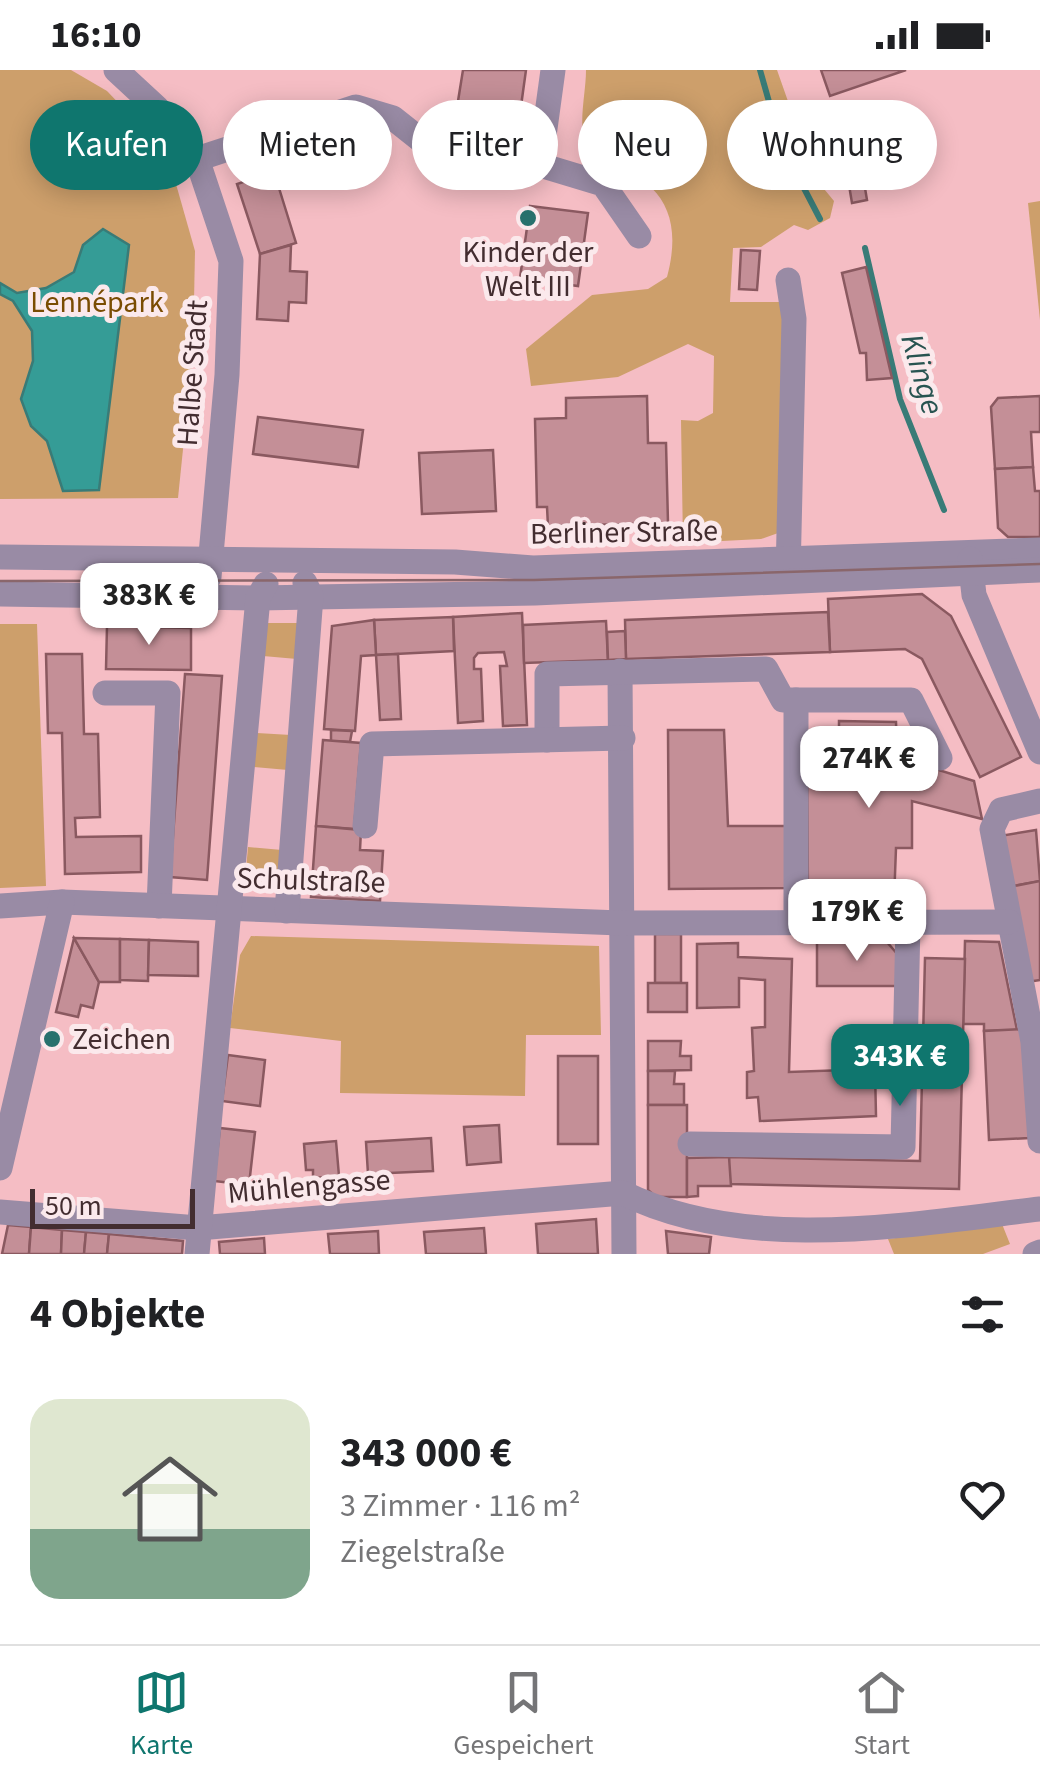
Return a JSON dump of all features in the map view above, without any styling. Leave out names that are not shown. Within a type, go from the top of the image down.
[{"type":"street","name":"Halbe Stadt","points":[[116,70],[148,100]]},
{"type":"street","points":[[549,100],[553,70]]},
{"type":"street","points":[[203,157],[356,107],[394,118],[412,133]]},
{"type":"street","points":[[558,170],[603,184],[638,236]]},
{"type":"street","name":"Halbe Stadt","points":[[203,178],[230,261],[227,375],[208,596]]},
{"type":"street","points":[[788,280],[794,319],[788,573]]},
{"type":"street","name":"Berliner Straße","points":[[970,564],[1040,550]]},
{"type":"street","name":"Berliner Straße","points":[[0,557],[454,562],[533,568],[788,573]]},
{"type":"street","points":[[198,1241],[258,598],[287,563],[312,596],[287,911]]},
{"type":"street","points":[[970,564],[974,596],[1040,752]]},
{"type":"street","name":"Berliner Straße","points":[[0,594],[258,598],[970,564],[1040,570]]},
{"type":"street","points":[[547,740],[547,674],[766,669],[784,700],[912,700],[940,758]]},
{"type":"street","points":[[620,671],[624,1254]]},
{"type":"street","points":[[105,693],[168,693],[159,906]]},
{"type":"street","points":[[796,700],[796,923]]},
{"type":"street","points":[[365,826],[372,744],[623,738]]},
{"type":"street","points":[[1040,801],[1001,810],[992,829],[1032,1042],[1040,1141]]},
{"type":"street","points":[[0,1168],[62,902]]},
{"type":"street","name":"Schulstraße","points":[[0,906],[62,902],[621,923],[1009,922]]},
{"type":"street","points":[[690,1144],[903,1147],[908,923]]},
{"type":"street","points":[[623,1193],[654,1210],[772,1244],[1040,1208]]},
{"type":"street","name":"Mühlengasse","points":[[0,1212],[198,1241],[623,1193]]},
{"type":"green space","name":"Lennépark","points":[[0,70],[71,70],[116,100],[30,100],[30,190],[178,190],[195,251],[193,352],[178,498],[0,499]]},
{"type":"green space","points":[[586,70],[777,70],[788,100],[727,100],[727,190],[825,190],[834,201],[830,218],[808,230],[794,225],[761,247],[733,248],[730,302],[786,302],[781,532],[761,539],[683,543],[681,420],[698,421],[713,413],[714,356],[688,344],[618,377],[531,386],[526,349],[592,295],[648,289],[667,277],[672,233],[668,214],[653,190],[707,190],[707,100],[583,100]]},
{"type":"green space","points":[[1040,201],[1040,320],[1028,203]]},
{"type":"green space","points":[[265,623],[300,623],[297,659],[263,656]]},
{"type":"green space","points":[[0,624],[37,624],[46,886],[0,888]]},
{"type":"green space","points":[[257,733],[291,735],[288,770],[254,767]]},
{"type":"green space","points":[[248,847],[282,850],[279,884],[245,881]]},
{"type":"green space","points":[[251,936],[599,946],[601,1035],[526,1035],[525,1096],[340,1093],[341,1041],[230,1028],[240,955]]},
{"type":"green space","points":[[1002,1224],[1010,1244],[983,1254],[894,1254],[888,1239]]},
{"type":"water","points":[[103,229],[129,245],[99,490],[63,491],[47,441],[31,426],[21,399],[33,361],[32,331],[13,301],[0,294],[0,283],[17,293],[46,288],[74,272],[83,245]]},
{"type":"building","points":[[463,70],[526,70],[522,100],[458,100]]},
{"type":"building","points":[[821,70],[906,70],[830,96]]},
{"type":"building","points":[[239,190],[280,190],[296,243],[260,254]]},
{"type":"building","points":[[850,190],[865,190],[867,200],[852,203]]},
{"type":"building","points":[[530,206],[588,213],[578,286],[520,278]]},
{"type":"building","points":[[291,245],[290,271],[307,272],[306,303],[289,302],[288,321],[257,319],[260,254]]},
{"type":"building","points":[[741,250],[760,251],[757,290],[739,289]]},
{"type":"building","points":[[866,267],[892,378],[867,380],[866,353],[860,353],[842,273]]},
{"type":"building","points":[[647,396],[648,443],[666,443],[668,523],[548,526],[547,507],[537,507],[535,419],[566,418],[566,398]]},
{"type":"building","points":[[1040,396],[1040,432],[1031,432],[1033,467],[995,469],[991,407],[998,398]]},
{"type":"building","points":[[258,417],[363,430],[358,467],[253,454]]},
{"type":"building","points":[[493,450],[496,511],[422,514],[419,453]]},
{"type":"building","points":[[1033,467],[1035,491],[1040,491],[1040,537],[1008,537],[998,528],[995,469]]},
{"type":"building","points":[[922,594],[951,616],[1021,757],[980,777],[922,659],[905,649],[830,652],[828,599]]},
{"type":"building","points":[[828,612],[830,652],[626,659],[625,620]]},
{"type":"building","points":[[522,613],[527,725],[503,726],[500,666],[507,666],[504,652],[478,653],[474,658],[474,669],[481,669],[483,721],[458,723],[453,617]]},
{"type":"building","points":[[453,617],[454,651],[376,655],[374,620]]},
{"type":"building","points":[[374,620],[376,655],[361,656],[355,731],[324,729],[332,626]]},
{"type":"building","points":[[606,621],[608,660],[524,663],[523,625]]},
{"type":"building","points":[[107,626],[191,628],[191,670],[106,669]]},
{"type":"building","points":[[625,631],[626,659],[608,660],[607,632]]},
{"type":"building","points":[[46,654],[82,654],[84,734],[98,734],[100,817],[75,818],[76,837],[141,836],[141,872],[65,874],[62,733],[48,733]]},
{"type":"building","points":[[398,654],[401,719],[380,720],[376,655]]},
{"type":"building","points":[[185,674],[222,676],[207,880],[170,877]]},
{"type":"building","points":[[839,721],[896,722],[897,757],[974,781],[982,819],[912,801],[912,848],[896,848],[894,901],[808,900],[807,747],[839,749]]},
{"type":"building","points":[[331,730],[352,731],[350,742],[331,741]]},
{"type":"building","points":[[668,730],[724,730],[728,826],[787,826],[788,888],[669,889]]},
{"type":"building","points":[[323,740],[361,743],[354,829],[316,826]]},
{"type":"building","points":[[316,826],[361,830],[360,850],[383,851],[380,901],[311,897]]},
{"type":"building","points":[[1036,830],[1040,881],[1009,887],[1000,836]]},
{"type":"building","points":[[1040,881],[1040,980],[1027,982],[1009,887]]},
{"type":"building","points":[[655,934],[681,934],[681,983],[655,983]]},
{"type":"building","points":[[74,938],[99,982],[93,1008],[81,1005],[78,1017],[56,1012]]},
{"type":"building","points":[[74,938],[120,939],[120,982],[99,982]]},
{"type":"building","points":[[120,939],[149,940],[148,981],[120,980]]},
{"type":"building","points":[[149,940],[198,942],[198,976],[148,975]]},
{"type":"building","points":[[817,940],[886,941],[899,956],[898,986],[817,986]]},
{"type":"building","points":[[965,941],[999,942],[1017,1030],[984,1031],[984,1024],[963,1024]]},
{"type":"building","points":[[738,943],[738,957],[792,959],[789,1072],[875,1069],[876,1116],[760,1121],[758,1097],[747,1098],[747,1072],[754,1071],[752,1028],[765,1027],[765,980],[739,978],[739,1007],[697,1008],[697,944]]},
{"type":"building","points":[[925,958],[965,959],[959,1189],[728,1184],[729,1157],[920,1161]]},
{"type":"building","points":[[648,983],[687,983],[687,1012],[648,1012]]},
{"type":"building","points":[[1025,1029],[1029,1138],[989,1140],[984,1031]]},
{"type":"building","points":[[648,1041],[681,1041],[680,1056],[691,1056],[691,1070],[648,1071]]},
{"type":"building","points":[[228,1055],[265,1060],[260,1106],[222,1101]]},
{"type":"building","points":[[558,1056],[598,1056],[598,1144],[558,1144]]},
{"type":"building","points":[[648,1071],[675,1071],[674,1084],[684,1084],[684,1105],[648,1105]]},
{"type":"building","points":[[648,1105],[687,1105],[687,1197],[656,1197],[648,1190]]},
{"type":"building","points":[[499,1125],[501,1162],[467,1165],[464,1127]]},
{"type":"building","points":[[220,1128],[255,1132],[249,1185],[214,1181]]},
{"type":"building","points":[[431,1138],[433,1171],[368,1174],[366,1142]]},
{"type":"building","points":[[336,1141],[339,1176],[313,1178],[313,1170],[306,1170],[304,1144]]},
{"type":"building","points":[[729,1157],[731,1186],[698,1186],[698,1196],[687,1197],[687,1158]]},
{"type":"building","points":[[596,1219],[598,1254],[538,1254],[536,1224]]},
{"type":"building","points":[[8,1225],[31,1227],[29,1254],[2,1254]]},
{"type":"building","points":[[31,1227],[62,1230],[61,1254],[29,1254]]},
{"type":"building","points":[[484,1228],[486,1254],[426,1254],[424,1232]]},
{"type":"building","points":[[62,1230],[86,1232],[84,1254],[61,1254]]},
{"type":"building","points":[[378,1231],[379,1254],[330,1254],[328,1234]]},
{"type":"building","points":[[666,1231],[711,1237],[709,1254],[668,1254]]},
{"type":"building","points":[[86,1232],[109,1234],[107,1254],[84,1254]]},
{"type":"building","points":[[109,1234],[183,1241],[182,1254],[107,1254]]},
{"type":"building","points":[[264,1238],[265,1254],[220,1254],[219,1242]]},
{"type":"waterway","name":"Klinge","points":[[760,70],[781,144],[820,219]]},
{"type":"waterway","name":"Klinge","points":[[865,248],[900,399],[944,510]]},
{"type":"tram line","points":[[0,581],[534,580],[1040,564]]},
{"type":"place","name":"Kinder der Welt III","points":[[528,218]]},
{"type":"place","name":"Zeichen","points":[[52,1039]]}]
